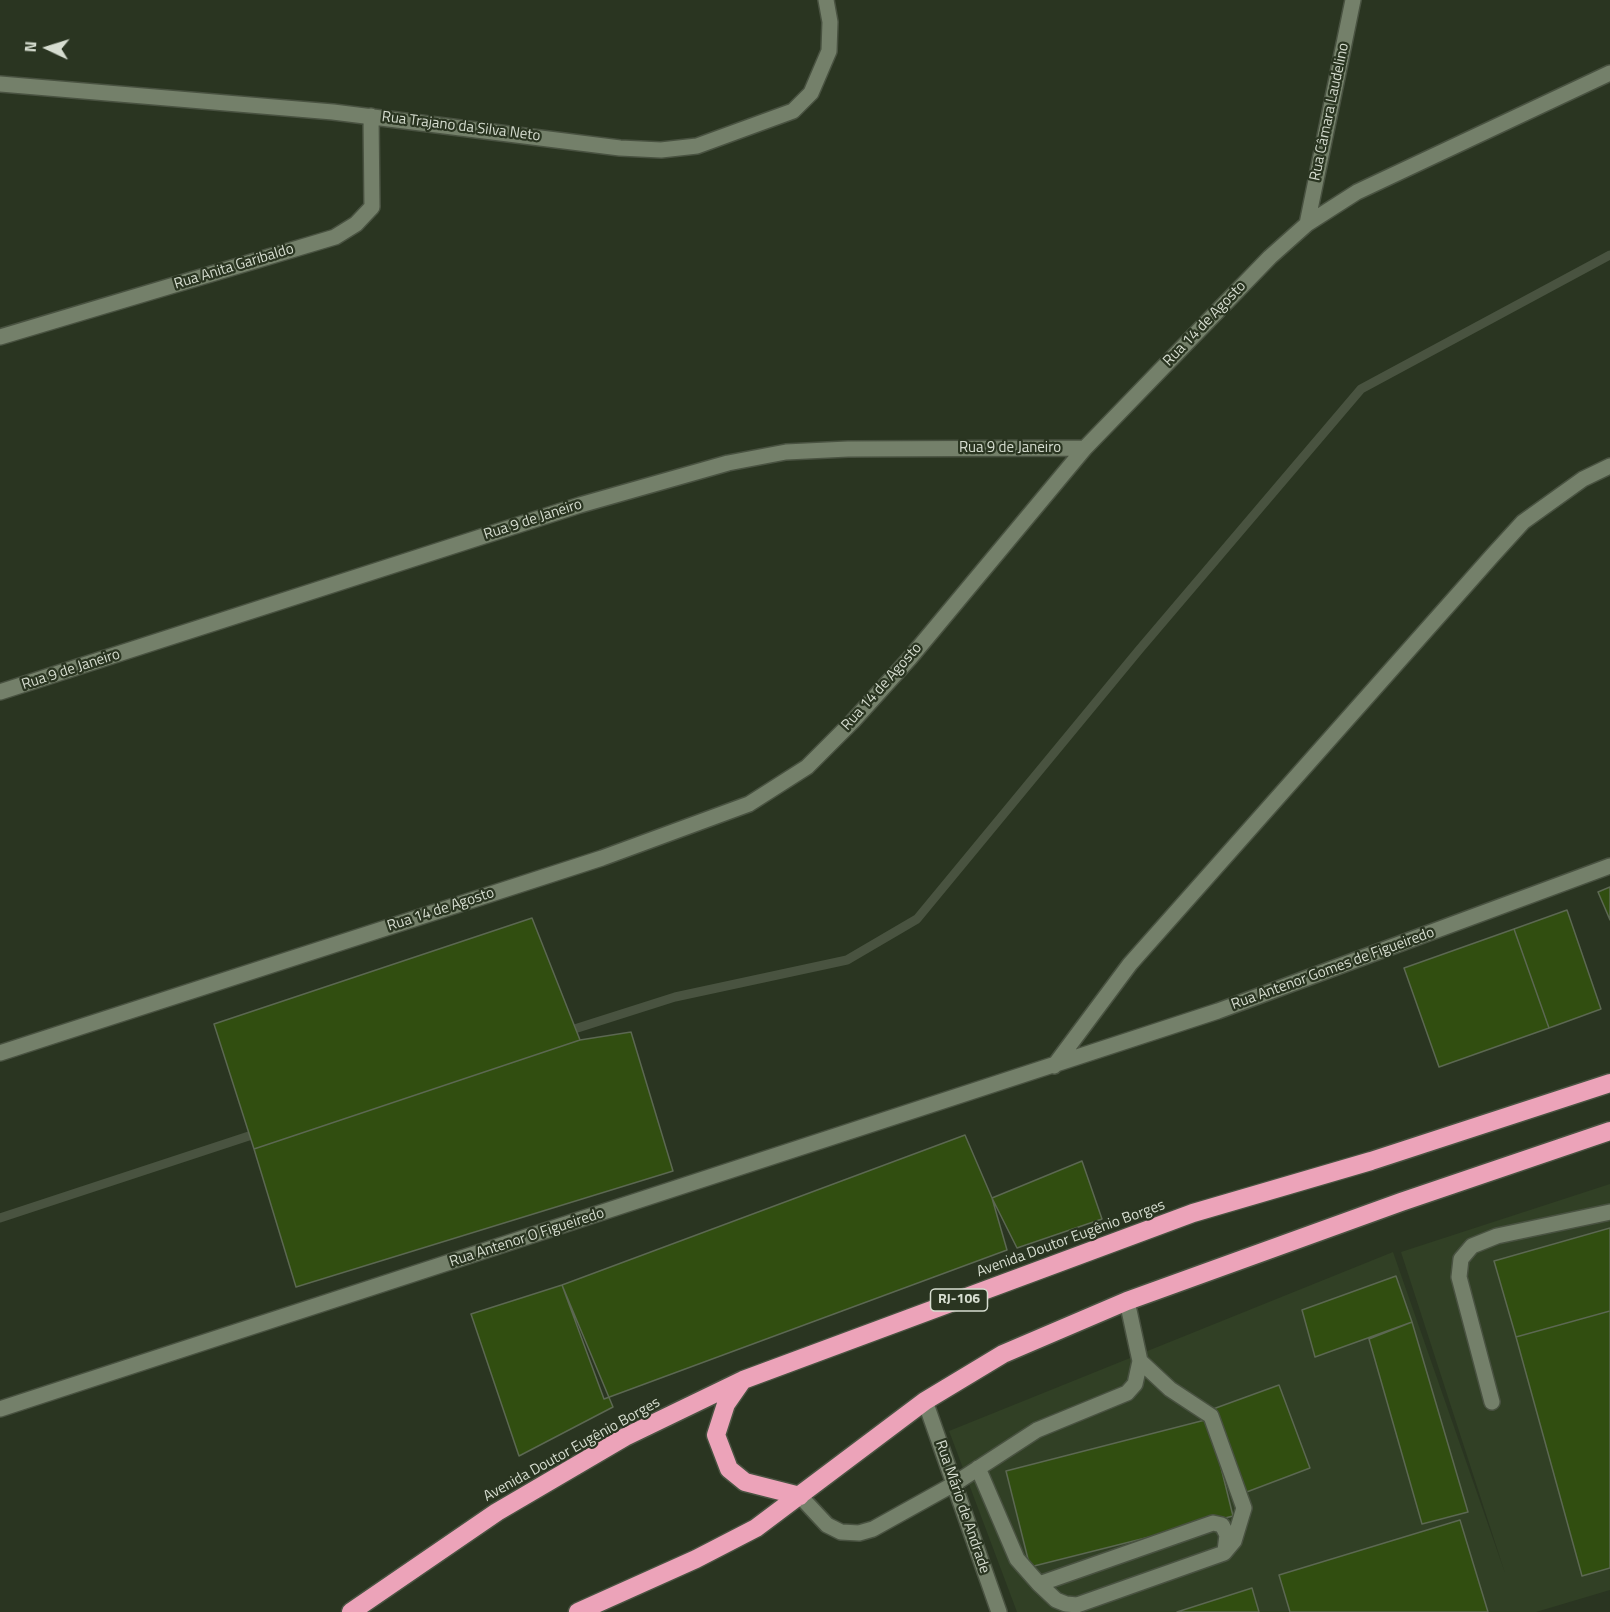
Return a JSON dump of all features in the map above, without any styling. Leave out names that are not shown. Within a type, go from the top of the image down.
[{"type":"highway","name":"Avenida Doutor Eugênio Borges","points":[[351,1612],[496,1512],[625,1437],[743,1380],[1193,1213],[1371,1161],[1610,1083]]},
{"type":"highway","points":[[578,1612],[696,1559],[756,1528],[925,1401],[1003,1354],[1127,1301],[1401,1202],[1610,1131]]},
{"type":"highway","points":[[743,1380],[726,1404],[719,1420],[716,1435],[720,1451],[729,1469],[746,1482],[800,1496]]},
{"type":"street","name":"Rua Trajano da Silva Neto","points":[[0,84],[371,116],[509,132],[600,146],[661,150],[697,146],[793,111],[811,93],[829,51],[830,22],[826,0]]},
{"type":"street","name":"Rua Câmara Laudelino","points":[[1307,224],[1353,0]]},
{"type":"street","name":"Rua 14 de Agosto","points":[[0,1053],[602,858],[750,804],[807,767],[853,721],[910,658],[1084,448],[1270,257],[1307,224],[1357,192],[1610,74]]},
{"type":"street","name":"Rua Anita Garibaldo","points":[[0,337],[342,232],[357,224],[372,207],[371,116]]},
{"type":"street","name":"Rua 9 de Janeiro","points":[[0,693],[580,505],[728,463],[786,452],[848,448],[1084,448]]},
{"type":"street","points":[[1054,1066],[1130,964],[1523,522],[1583,479],[1610,466]]},
{"type":"street","name":"Rua Antenor Gomes de Figueiredo","points":[[1054,1066],[1218,1011],[1610,866]]},
{"type":"street","name":"Rua Antenor O Figueiredo","points":[[0,1409],[1054,1066]]},
{"type":"street","points":[[1492,1402],[1459,1277],[1461,1259],[1472,1246],[1497,1236],[1610,1212]]},
{"type":"street","points":[[800,1496],[827,1525],[841,1532],[859,1533],[873,1529],[954,1485],[1037,1430],[1127,1393],[1135,1384],[1140,1361],[1127,1301]]},
{"type":"street","points":[[978,1468],[1017,1559],[1056,1600],[1077,1605],[1224,1553],[1234,1541],[1244,1508],[1211,1416],[1170,1389],[1140,1361]]},
{"type":"street","name":"Rua Mário de Andrade","points":[[925,1401],[999,1612]]},
{"type":"street","points":[[1039,1584],[1213,1523],[1222,1525],[1227,1535],[1224,1553]]},
{"type":"shaded area","points":[[1610,1184],[1610,1590],[1536,1612],[1017,1612],[949,1431],[1393,1252],[1505,1573],[1401,1252]]},
{"type":"building","points":[[1610,887],[1610,920],[1598,892]]},
{"type":"building","points":[[1567,910],[1601,1009],[1549,1028],[1514,929]]},
{"type":"building","points":[[532,918],[580,1040],[254,1149],[214,1024]]},
{"type":"building","points":[[1514,929],[1549,1028],[1439,1067],[1404,968]]},
{"type":"building","points":[[631,1032],[673,1171],[296,1287],[254,1149],[580,1040]]},
{"type":"building","points":[[965,1135],[992,1198],[1007,1250],[604,1399],[562,1285]]},
{"type":"building","points":[[1082,1161],[1102,1219],[1017,1248],[992,1198]]},
{"type":"building","points":[[1610,1228],[1610,1311],[1516,1337],[1494,1261]]},
{"type":"building","points":[[1396,1276],[1412,1322],[1315,1357],[1302,1310]]},
{"type":"building","points":[[562,1285],[613,1407],[519,1456],[471,1314]]},
{"type":"building","points":[[1610,1311],[1610,1568],[1582,1576],[1516,1337]]},
{"type":"building","points":[[1412,1322],[1468,1512],[1422,1524],[1369,1339]]},
{"type":"building","points":[[1279,1385],[1310,1468],[1244,1493],[1213,1409]]},
{"type":"building","points":[[1209,1419],[1233,1516],[1030,1567],[1006,1471]]},
{"type":"building","points":[[1460,1520],[1488,1612],[1290,1612],[1279,1575]]},
{"type":"building","points":[[1252,1588],[1259,1612],[1177,1612]]},
{"type":"waterway","points":[[565,1032],[675,997],[847,960],[917,919],[1139,650],[1361,389],[1610,255]]},
{"type":"waterway","points":[[0,1218],[261,1132]]}]
